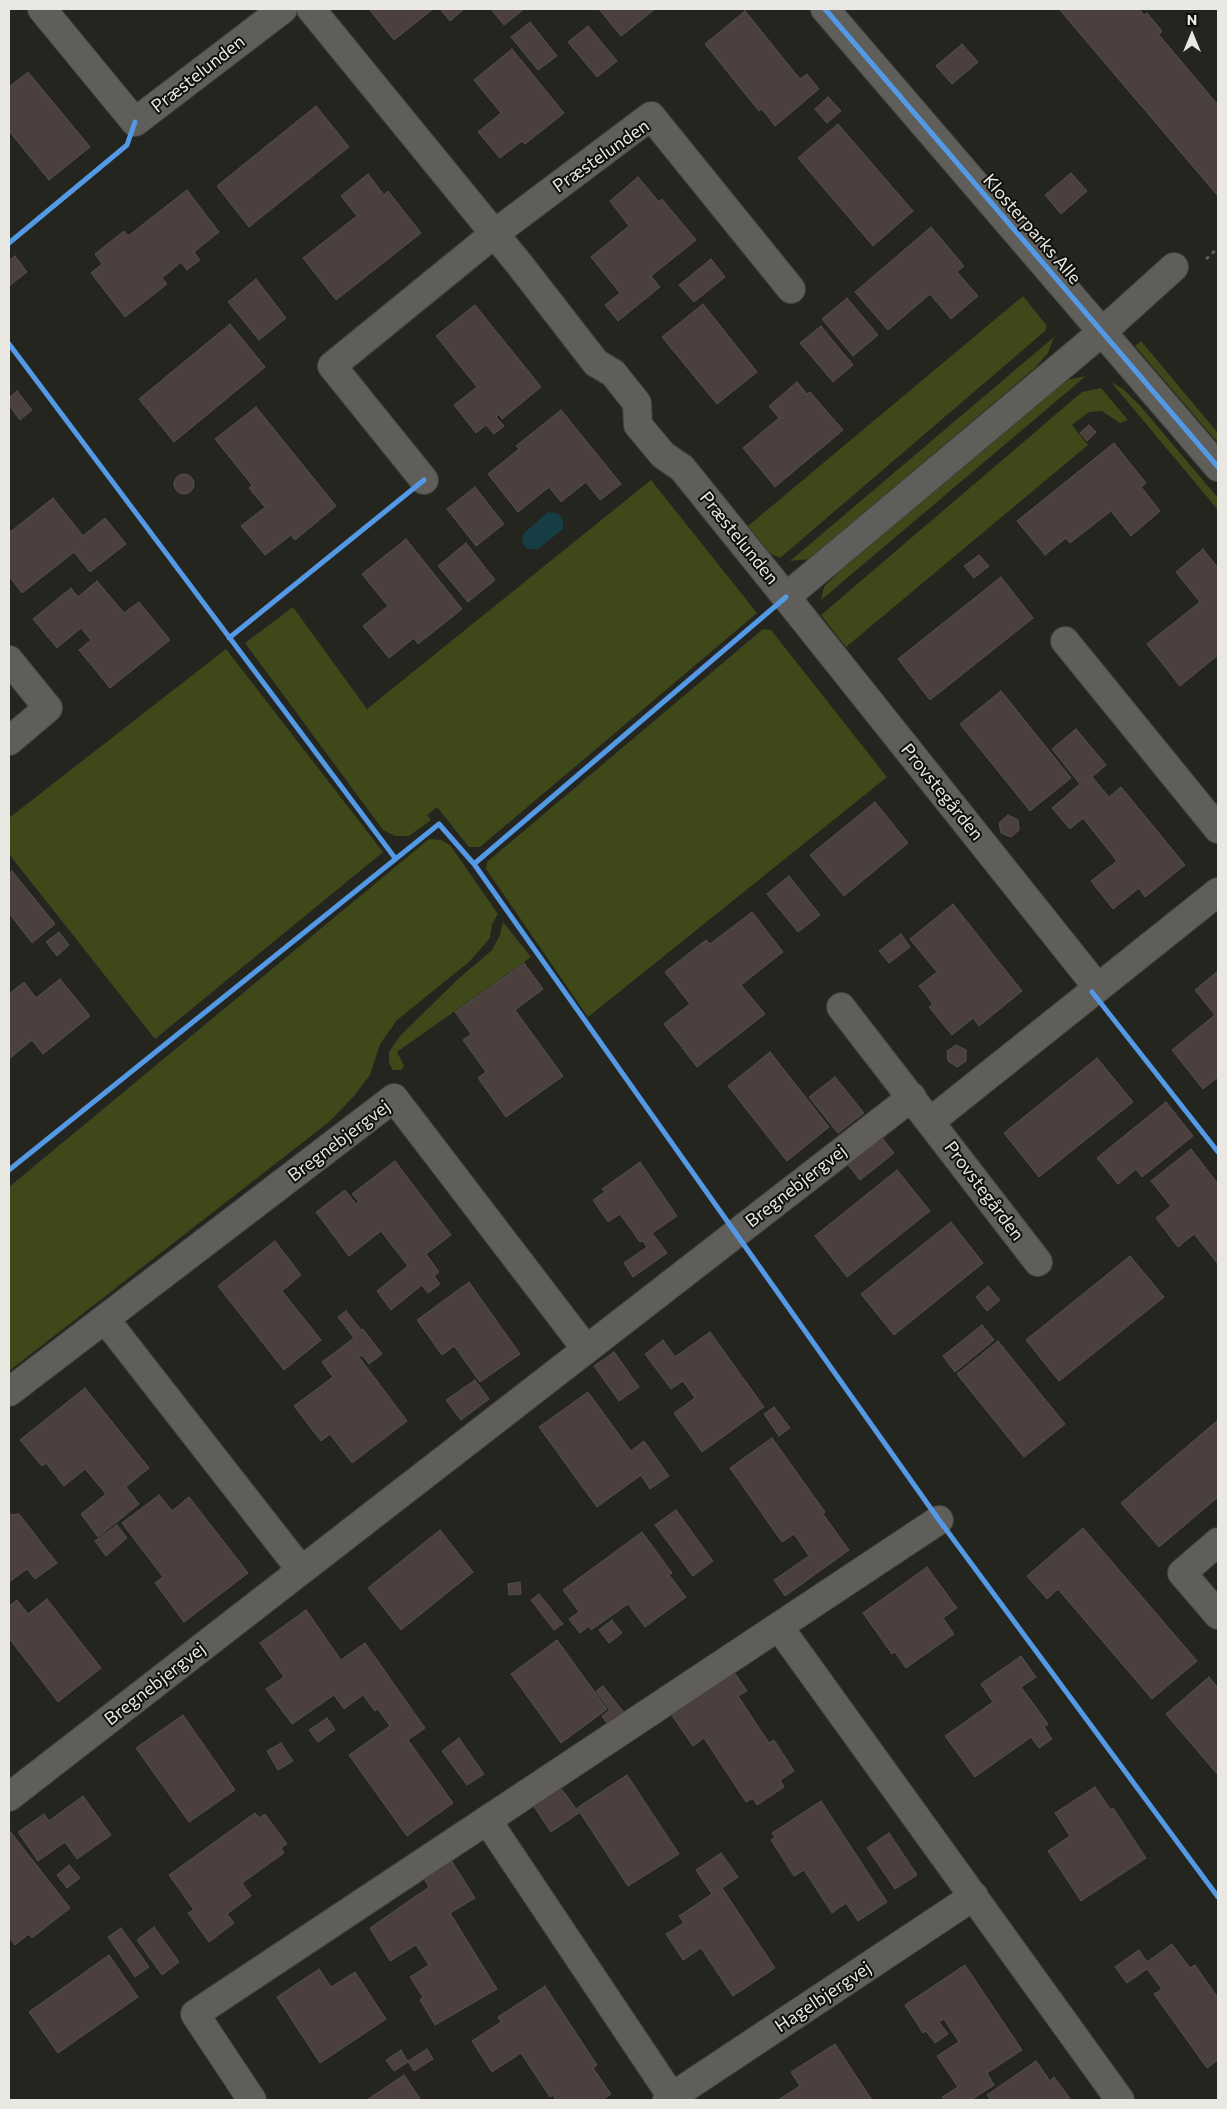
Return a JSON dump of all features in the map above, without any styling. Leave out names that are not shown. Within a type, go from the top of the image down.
[{"type":"street","name":"Præstelunden","points":[[42,9],[135,122],[282,9]]},
{"type":"street","name":"Præstelunden","points":[[312,9],[596,363],[613,373],[637,403],[638,424],[663,455],[682,468],[786,597],[1102,332],[1174,266]]},
{"type":"street","name":"Klosterparks Alle","points":[[825,9],[1218,467]]},
{"type":"street","name":"Præstelunden","points":[[424,480],[332,366],[494,234],[651,116],[791,289]]},
{"type":"street","name":"Provstegården","points":[[786,597],[1098,988]]},
{"type":"street","points":[[1065,641],[1218,829]]},
{"type":"street","points":[[9,660],[48,708],[9,741]]},
{"type":"street","points":[[931,1121],[1218,892]]},
{"type":"street","name":"Provstegården","points":[[841,1007],[931,1121],[1038,1262]]},
{"type":"street","name":"Bregnebjergvej","points":[[9,1797],[912,1097]]},
{"type":"street","name":"Bregnebjergvej","points":[[9,1392],[394,1098],[586,1349]]},
{"type":"street","points":[[104,1319],[301,1570]]},
{"type":"street","points":[[252,2100],[195,2014],[939,1520]]},
{"type":"street","points":[[1218,1542],[1182,1573],[1218,1615]]},
{"type":"street","points":[[779,1627],[1120,2100]]},
{"type":"street","name":"Hagelbjergvej","points":[[487,1820],[671,2099],[974,1896]]},
{"type":"green space","points":[[1023,296],[1047,326],[1045,331],[780,558],[771,554],[748,526]]},
{"type":"green space","points":[[1054,337],[1048,353],[1036,367],[809,559],[790,561]]},
{"type":"green space","points":[[1141,341],[1218,433],[1218,443],[1135,346]]},
{"type":"green space","points":[[1086,376],[821,600],[824,587],[931,489],[1062,381]]},
{"type":"green space","points":[[1111,382],[1123,389],[1142,408],[1218,498],[1218,510]]},
{"type":"green space","points":[[1101,388],[1128,420],[1120,423],[1102,411],[1089,412],[1072,425],[1088,445],[846,647],[821,615],[1082,392]]},
{"type":"green space","points":[[651,480],[757,613],[480,847],[469,847],[437,807],[427,815],[431,820],[409,836],[395,836],[383,830],[245,643],[293,607],[367,709]]},
{"type":"green space","points":[[763,629],[771,630],[887,777],[588,1017],[486,869],[487,862]]},
{"type":"green space","points":[[226,649],[383,852],[155,1039],[9,854],[9,818]]},
{"type":"green space","points":[[429,839],[441,840],[450,845],[498,914],[492,924],[490,938],[469,962],[397,1020],[380,1044],[370,1075],[354,1096],[329,1122],[9,1371],[9,1187]]},
{"type":"green space","points":[[503,922],[531,957],[397,1052],[404,1066],[401,1070],[393,1070],[389,1063],[389,1052],[400,1036],[457,980],[492,950],[500,935]]},
{"type":"water","points":[[548,512],[559,514],[563,521],[563,529],[538,549],[527,549],[522,542],[524,533]]},
{"type":"building","points":[[369,9],[433,9],[394,40]]},
{"type":"building","points":[[440,9],[464,9],[450,21]]},
{"type":"building","points":[[491,9],[524,9],[504,25]]},
{"type":"building","points":[[599,9],[655,9],[621,36]]},
{"type":"building","points":[[1059,9],[1139,9],[1144,15],[1147,13],[1162,31],[1159,35],[1218,105],[1218,196]]},
{"type":"building","points":[[745,11],[800,79],[807,74],[819,89],[775,126],[762,109],[759,111],[705,44]]},
{"type":"building","points":[[530,22],[557,56],[538,70],[511,37]]},
{"type":"building","points":[[588,26],[617,61],[597,77],[568,42]]},
{"type":"building","points":[[962,44],[978,62],[952,84],[936,66]]},
{"type":"building","points":[[512,49],[564,113],[525,144],[522,141],[500,158],[478,132],[501,113],[474,80]]},
{"type":"building","points":[[28,72],[90,147],[49,180],[9,131],[9,87]]},
{"type":"building","points":[[828,97],[841,111],[827,123],[815,109]]},
{"type":"building","points":[[316,106],[349,147],[249,227],[217,186]]},
{"type":"building","points":[[838,124],[913,211],[873,246],[798,158]]},
{"type":"building","points":[[1071,173],[1087,191],[1061,214],[1045,195]]},
{"type":"building","points":[[368,174],[384,195],[388,191],[421,233],[336,300],[303,258],[357,216],[341,196]]},
{"type":"building","points":[[638,177],[659,202],[662,199],[696,240],[651,276],[660,287],[618,321],[605,305],[620,293],[591,257],[629,226],[610,201]]},
{"type":"building","points":[[187,190],[219,232],[194,252],[200,260],[187,270],[181,262],[162,278],[167,284],[125,317],[91,273],[102,264],[95,254],[124,231],[128,236]]},
{"type":"building","points":[[931,227],[964,266],[957,272],[978,296],[951,319],[930,294],[888,330],[855,292]]},
{"type":"building","points":[[15,256],[27,272],[9,286],[9,261]]},
{"type":"building","points":[[711,259],[725,277],[694,302],[679,285]]},
{"type":"building","points":[[256,279],[286,318],[259,340],[228,302]]},
{"type":"building","points":[[847,298],[878,335],[853,356],[822,319]]},
{"type":"building","points":[[703,304],[757,372],[717,404],[662,337]]},
{"type":"building","points":[[475,305],[541,387],[502,419],[499,414],[496,417],[504,426],[494,434],[486,425],[476,433],[454,405],[477,387],[436,336]]},
{"type":"building","points":[[230,324],[265,367],[174,442],[139,399]]},
{"type":"building","points":[[821,326],[853,365],[833,382],[800,343]]},
{"type":"building","points":[[797,382],[807,394],[810,392],[843,430],[775,487],[743,448],[779,418],[769,406]]},
{"type":"building","points":[[17,391],[32,410],[20,420],[9,405],[9,398]]},
{"type":"building","points":[[256,407],[336,506],[295,540],[291,535],[265,555],[241,526],[268,505],[264,506],[249,488],[252,485],[215,439]]},
{"type":"building","points":[[561,410],[621,484],[600,500],[586,482],[561,502],[549,487],[518,512],[488,474],[519,449],[516,446]]},
{"type":"building","points":[[1089,425],[1096,432],[1087,441],[1080,433]]},
{"type":"building","points":[[1114,443],[1146,483],[1141,487],[1160,511],[1131,536],[1111,511],[1070,543],[1066,538],[1045,555],[1017,521]]},
{"type":"building","points":[[184,474],[191,477],[194,484],[191,491],[184,494],[177,491],[174,484],[177,477]]},
{"type":"building","points":[[475,487],[504,524],[476,546],[447,509]]},
{"type":"building","points":[[53,498],[83,536],[105,518],[126,544],[90,572],[74,552],[22,593],[9,576],[9,533]]},
{"type":"building","points":[[406,539],[462,609],[418,644],[414,638],[389,658],[363,626],[388,606],[362,574]]},
{"type":"building","points":[[466,543],[495,580],[468,602],[438,566]]},
{"type":"building","points":[[1203,549],[1218,568],[1218,655],[1180,686],[1147,644],[1200,602],[1176,572]]},
{"type":"building","points":[[979,555],[989,566],[974,578],[964,566]]},
{"type":"building","points":[[1001,577],[1033,618],[930,700],[898,659]]},
{"type":"building","points":[[97,581],[124,613],[139,602],[170,640],[110,688],[79,650],[91,640],[81,628],[57,648],[33,619],[71,588],[78,597]]},
{"type":"building","points":[[1001,691],[1071,778],[1030,811],[960,724]]},
{"type":"building","points":[[1076,729],[1106,765],[1092,777],[1109,797],[1121,787],[1185,865],[1145,897],[1139,888],[1113,909],[1091,881],[1117,861],[1083,818],[1070,829],[1052,808],[1080,784],[1052,749]]},
{"type":"building","points":[[875,802],[908,843],[844,896],[810,855]]},
{"type":"building","points":[[1008,815],[1018,820],[1019,830],[1011,837],[1001,833],[999,823]]},
{"type":"building","points":[[12,871],[55,924],[32,943],[9,913],[9,874]]},
{"type":"building","points":[[789,876],[820,915],[798,932],[767,894]]},
{"type":"building","points":[[953,904],[1022,991],[979,1026],[973,1018],[952,1035],[929,1007],[933,1004],[919,986],[937,972],[910,939]]},
{"type":"building","points":[[752,912],[783,952],[741,985],[765,1014],[697,1067],[664,1024],[690,1004],[665,972],[706,940],[710,944]]},
{"type":"building","points":[[59,932],[69,945],[57,956],[46,942]]},
{"type":"building","points":[[901,934],[910,947],[889,963],[879,951]]},
{"type":"building","points":[[524,963],[543,989],[515,1010],[563,1076],[506,1117],[478,1078],[486,1072],[463,1040],[471,1034],[455,1012]]},
{"type":"building","points":[[1218,971],[1218,1077],[1203,1089],[1172,1050],[1215,1015],[1195,990]]},
{"type":"building","points":[[60,979],[90,1016],[43,1054],[32,1040],[9,1059],[9,994],[24,982],[36,998]]},
{"type":"building","points":[[956,1045],[966,1050],[966,1061],[957,1067],[948,1061],[947,1051]]},
{"type":"building","points":[[770,1052],[829,1127],[787,1161],[728,1086]]},
{"type":"building","points":[[1097,1058],[1133,1102],[1039,1177],[1004,1133]]},
{"type":"building","points":[[835,1077],[864,1113],[838,1133],[809,1097]]},
{"type":"building","points":[[1166,1102],[1193,1136],[1142,1177],[1136,1169],[1118,1184],[1097,1158]]},
{"type":"building","points":[[879,1134],[894,1153],[860,1180],[845,1161]]},
{"type":"building","points":[[1191,1149],[1218,1184],[1218,1264],[1194,1234],[1178,1247],[1156,1218],[1171,1206],[1151,1181]]},
{"type":"building","points":[[395,1161],[451,1235],[426,1254],[439,1272],[434,1276],[440,1284],[428,1293],[422,1285],[391,1310],[377,1291],[408,1266],[381,1231],[349,1256],[316,1212],[345,1190],[356,1204],[359,1202],[352,1194]]},
{"type":"building","points":[[640,1162],[677,1216],[652,1233],[667,1253],[633,1277],[624,1263],[647,1247],[643,1241],[640,1242],[620,1214],[608,1222],[593,1200],[605,1192],[602,1189]]},
{"type":"building","points":[[897,1170],[930,1211],[847,1277],[815,1236]]},
{"type":"building","points":[[951,1222],[983,1263],[894,1335],[861,1294]]},
{"type":"building","points":[[275,1241],[301,1275],[282,1291],[321,1340],[284,1370],[218,1286]]},
{"type":"building","points":[[1130,1256],[1164,1297],[1059,1381],[1026,1340]]},
{"type":"building","points":[[469,1282],[520,1354],[480,1382],[454,1346],[442,1355],[417,1320]]},
{"type":"building","points":[[988,1286],[1000,1300],[987,1311],[976,1297]]},
{"type":"building","points":[[346,1311],[382,1354],[369,1364],[362,1355],[359,1357],[407,1421],[352,1463],[330,1434],[321,1441],[294,1406],[333,1377],[322,1362],[354,1338],[338,1317]]},
{"type":"building","points":[[982,1325],[994,1340],[955,1372],[943,1356]]},
{"type":"building","points":[[710,1332],[764,1407],[702,1452],[674,1413],[695,1398],[683,1381],[671,1389],[645,1354],[663,1340],[675,1357]]},
{"type":"building","points":[[998,1341],[1065,1424],[1024,1457],[957,1374]]},
{"type":"building","points":[[614,1352],[639,1387],[619,1401],[594,1366]]},
{"type":"building","points":[[475,1380],[489,1399],[461,1420],[446,1400]]},
{"type":"building","points":[[85,1388],[149,1468],[126,1487],[139,1504],[98,1537],[81,1514],[106,1494],[85,1469],[64,1486],[46,1463],[42,1466],[20,1440]]},
{"type":"building","points":[[588,1392],[631,1451],[644,1441],[669,1476],[650,1489],[641,1475],[597,1507],[539,1427]]},
{"type":"building","points":[[774,1407],[790,1428],[779,1436],[764,1414]]},
{"type":"building","points":[[1218,1420],[1218,1497],[1159,1547],[1121,1503]]},
{"type":"building","points":[[772,1438],[825,1512],[823,1514],[849,1550],[785,1596],[774,1580],[809,1556],[794,1534],[782,1542],[730,1468]]},
{"type":"building","points":[[159,1495],[172,1511],[189,1497],[248,1573],[184,1622],[155,1583],[163,1577],[122,1523]]},
{"type":"building","points":[[676,1510],[713,1561],[693,1576],[655,1525]]},
{"type":"building","points":[[19,1514],[57,1563],[35,1579],[27,1569],[9,1582],[9,1515]]},
{"type":"building","points":[[117,1525],[127,1538],[106,1556],[95,1541]]},
{"type":"building","points":[[1083,1528],[1197,1661],[1152,1699],[1058,1589],[1047,1599],[1027,1576]]},
{"type":"building","points":[[440,1530],[473,1572],[401,1630],[368,1588]]},
{"type":"building","points":[[642,1532],[672,1573],[669,1575],[686,1597],[645,1627],[628,1604],[591,1630],[589,1626],[580,1633],[569,1619],[579,1612],[563,1590]]},
{"type":"building","points":[[927,1567],[957,1608],[943,1618],[954,1634],[906,1668],[895,1652],[892,1654],[863,1613]]},
{"type":"building","points":[[520,1582],[521,1594],[509,1595],[508,1584]]},
{"type":"building","points":[[539,1594],[563,1624],[554,1630],[531,1600]]},
{"type":"building","points":[[47,1599],[101,1668],[58,1702],[9,1638],[9,1606],[17,1600],[28,1614]]},
{"type":"building","points":[[306,1610],[341,1660],[365,1643],[425,1728],[408,1740],[453,1803],[407,1836],[349,1755],[390,1726],[378,1709],[375,1711],[363,1695],[344,1709],[334,1695],[292,1724],[266,1689],[284,1677],[260,1643]]},
{"type":"building","points":[[612,1620],[622,1633],[609,1643],[599,1630]]},
{"type":"building","points":[[557,1640],[607,1709],[561,1743],[511,1674]]},
{"type":"building","points":[[1021,1656],[1036,1677],[1021,1687],[1048,1724],[1044,1727],[1052,1739],[1039,1748],[1031,1737],[975,1777],[945,1736],[993,1702],[981,1684]]},
{"type":"building","points":[[734,1672],[747,1691],[738,1696],[769,1743],[774,1740],[794,1771],[780,1780],[784,1787],[757,1805],[753,1798],[746,1802],[704,1738],[693,1746],[671,1714]]},
{"type":"building","points":[[1209,1677],[1218,1688],[1218,1775],[1166,1714]]},
{"type":"building","points":[[603,1686],[625,1714],[609,1726],[602,1716],[610,1710],[596,1691]]},
{"type":"building","points":[[183,1715],[235,1790],[189,1822],[136,1748]]},
{"type":"building","points":[[327,1718],[335,1730],[318,1742],[309,1730]]},
{"type":"building","points":[[459,1738],[484,1774],[467,1785],[442,1751]]},
{"type":"building","points":[[281,1743],[293,1761],[278,1770],[267,1751]]},
{"type":"building","points":[[627,1775],[679,1854],[628,1886],[577,1808]]},
{"type":"building","points":[[560,1787],[579,1813],[551,1832],[533,1805]]},
{"type":"building","points":[[1095,1787],[1111,1810],[1113,1808],[1146,1858],[1081,1901],[1048,1851],[1070,1836],[1055,1813]]},
{"type":"building","points":[[83,1796],[111,1835],[77,1859],[65,1842],[38,1861],[18,1832],[44,1814],[49,1821]]},
{"type":"building","points":[[821,1801],[887,1902],[858,1921],[846,1903],[832,1913],[804,1870],[794,1876],[771,1840],[775,1837],[772,1833]]},
{"type":"building","points":[[255,1813],[259,1818],[265,1814],[287,1844],[281,1848],[284,1853],[242,1883],[251,1896],[227,1914],[234,1923],[209,1942],[188,1913],[194,1910],[169,1875]]},
{"type":"building","points":[[9,1830],[70,1908],[32,1938],[29,1934],[15,1945],[9,1937]]},
{"type":"building","points":[[889,1833],[917,1875],[895,1889],[867,1848]]},
{"type":"building","points":[[721,1853],[738,1877],[722,1888],[775,1968],[733,1996],[701,1948],[683,1960],[666,1934],[684,1923],[679,1916],[712,1894],[696,1870]]},
{"type":"building","points":[[451,1860],[475,1898],[450,1913],[497,1989],[435,2025],[420,2000],[423,1997],[410,1977],[429,1965],[416,1945],[390,1961],[370,1928],[429,1887],[423,1877]]},
{"type":"building","points":[[69,1865],[80,1878],[67,1888],[57,1875]]},
{"type":"building","points":[[154,1927],[179,1962],[162,1975],[137,1940]]},
{"type":"building","points":[[121,1928],[149,1967],[135,1977],[108,1937]]},
{"type":"building","points":[[1172,1944],[1190,1968],[1195,1965],[1218,1998],[1218,2060],[1207,2068],[1154,1994],[1162,1989],[1147,1969],[1127,1983],[1115,1967],[1139,1950],[1147,1962]]},
{"type":"building","points":[[109,1955],[138,1997],[58,2053],[29,2012]]},
{"type":"building","points":[[965,1965],[1022,2050],[987,2073],[994,2085],[971,2100],[945,2100],[942,2097],[958,2087],[937,2056],[959,2042],[944,2019],[939,2022],[948,2034],[935,2043],[926,2031],[923,2033],[905,2005]]},
{"type":"building","points":[[319,1969],[331,1987],[355,1972],[386,2019],[320,2063],[277,1997]]},
{"type":"building","points":[[545,1986],[597,2065],[593,2068],[611,2094],[602,2100],[556,2100],[553,2095],[550,2097],[521,2053],[492,2072],[472,2041],[501,2022],[498,2017]]},
{"type":"building","points":[[835,2044],[872,2100],[778,2100],[800,2086],[791,2072]]},
{"type":"building","points":[[427,2049],[433,2059],[414,2071],[408,2061]]},
{"type":"building","points":[[401,2050],[408,2062],[394,2071],[386,2060]]},
{"type":"building","points":[[1036,2061],[1050,2081],[1054,2077],[1071,2100],[991,2100],[987,2095]]},
{"type":"building","points":[[404,2075],[421,2100],[367,2100]]},
{"type":"cycle path","points":[[825,9],[1218,467]]},
{"type":"cycle path","points":[[9,243],[127,145],[135,122]]},
{"type":"cycle path","points":[[9,344],[395,858]]},
{"type":"cycle path","points":[[229,638],[424,480]]},
{"type":"cycle path","points":[[474,864],[786,597]]},
{"type":"cycle path","points":[[9,1170],[439,824],[474,864],[939,1520],[1218,1897]]},
{"type":"cycle path","points":[[1092,992],[1218,1152]]}]
